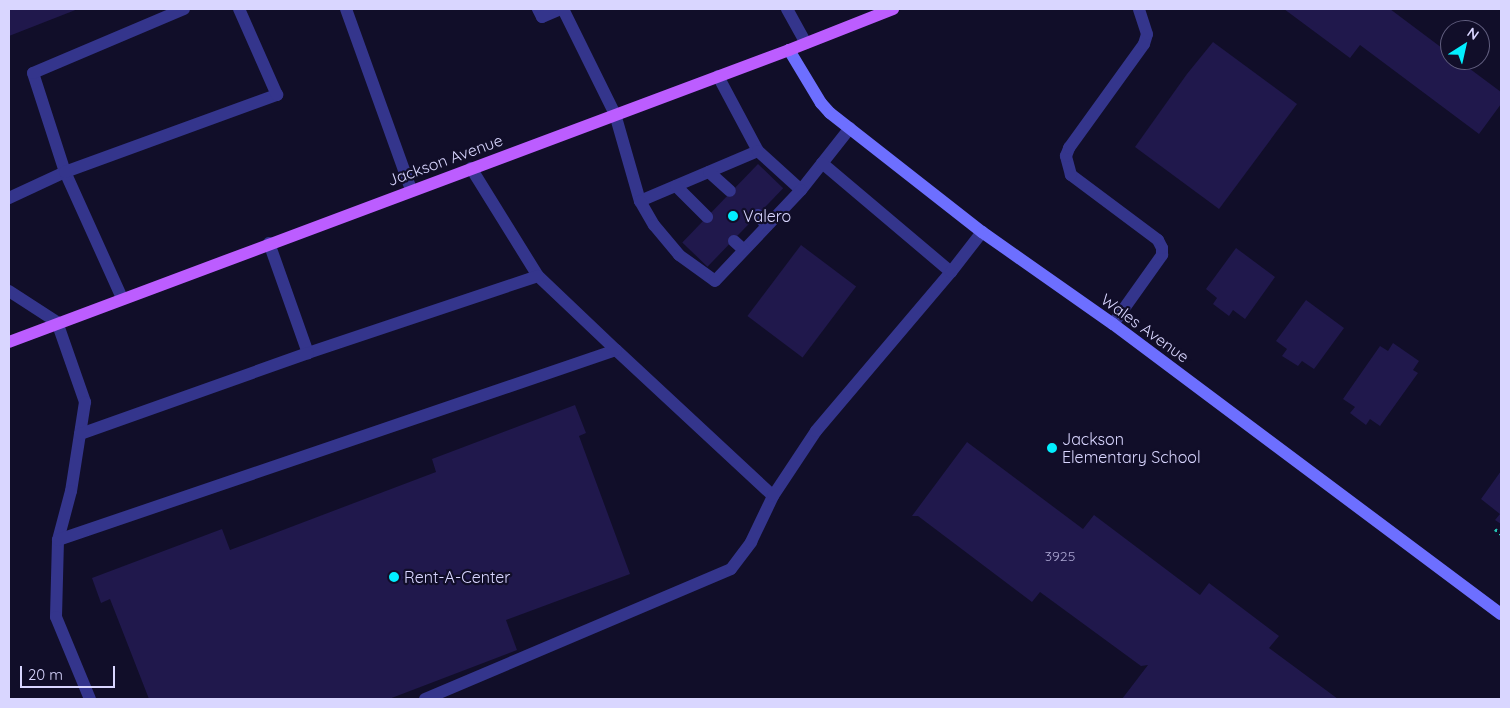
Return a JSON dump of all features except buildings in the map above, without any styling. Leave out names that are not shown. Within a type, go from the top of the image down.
[{"type":"main road","name":"Jackson Avenue","points":[[9,342],[57,322],[789,50],[893,9]]},
{"type":"main road","name":"Wales Avenue","points":[[789,50],[821,103],[850,128],[982,232],[1114,324],[1501,614]]},
{"type":"street","points":[[122,298],[65,172],[33,73],[184,9]]},
{"type":"street","points":[[9,198],[65,172],[277,95],[239,9]]},
{"type":"street","points":[[346,9],[411,190]]},
{"type":"street","points":[[538,9],[542,17],[562,9],[615,114],[640,201],[654,225],[679,255],[715,281],[801,190],[850,128]]},
{"type":"street","points":[[787,9],[806,43]]},
{"type":"street","points":[[1114,324],[1162,256],[1162,248],[1158,240],[1071,175],[1066,156],[1069,148],[1144,44],[1147,34],[1139,9]]},
{"type":"street","points":[[718,76],[758,151],[801,190]]},
{"type":"street","points":[[640,201],[758,151]]},
{"type":"street","points":[[822,163],[951,272]]},
{"type":"street","points":[[472,168],[538,276],[773,496]]},
{"type":"street","points":[[709,172],[730,191]]},
{"type":"street","points":[[676,186],[707,217]]},
{"type":"street","points":[[758,215],[767,226]]},
{"type":"street","points":[[426,699],[731,569],[751,542],[773,496],[816,431],[951,272],[982,232]]},
{"type":"street","points":[[734,240],[744,250]]},
{"type":"street","points":[[269,243],[308,353]]},
{"type":"street","points":[[80,434],[308,353],[538,276]]},
{"type":"street","points":[[9,291],[57,322],[85,402],[71,491],[58,540],[56,617],[90,699]]},
{"type":"street","points":[[58,540],[616,350]]},
{"type":"path","points":[[1494,528],[1501,534]]},
{"type":"place","name":"Valero","points":[[733,216]]},
{"type":"place","name":"Jackson Elementary School","points":[[1052,448]]},
{"type":"place","name":"Rent-A-Center","points":[[394,577]]}]
